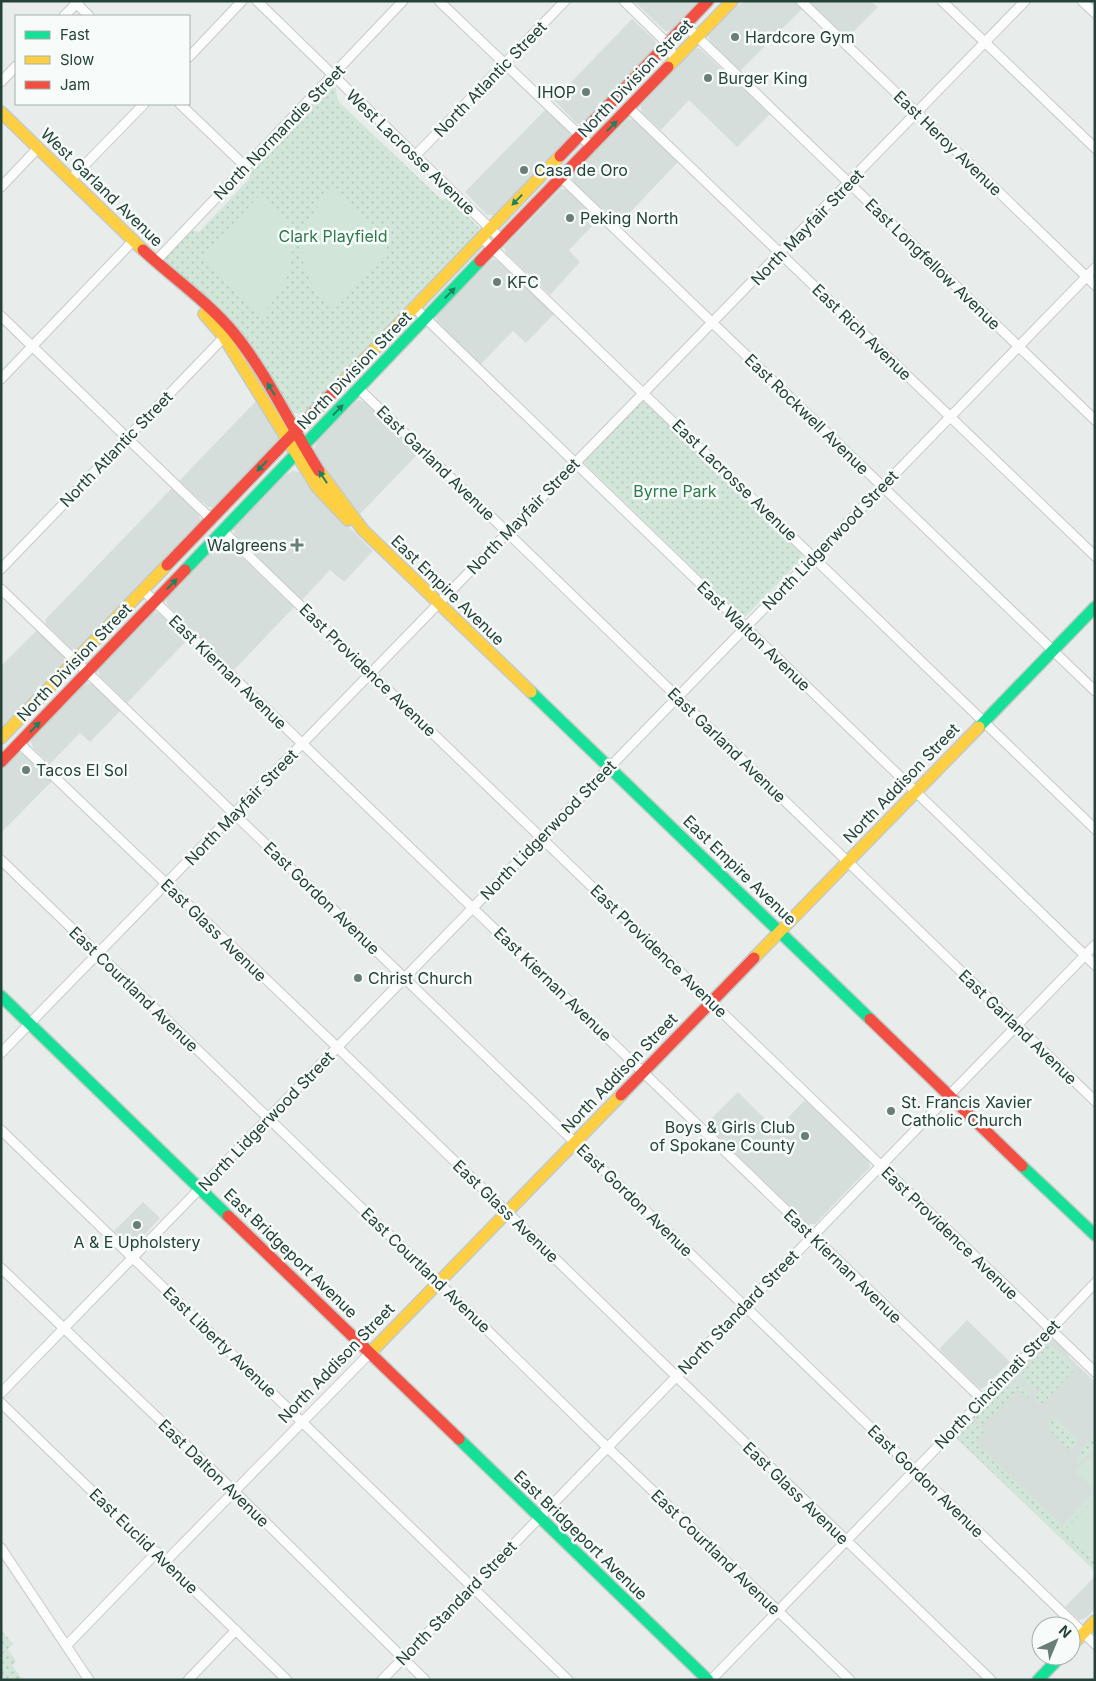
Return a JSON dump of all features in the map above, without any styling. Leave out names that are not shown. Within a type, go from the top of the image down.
[{"type":"street","points":[[190,56],[242,1]]},
{"type":"street","name":"West Lacrosse Avenue","points":[[257,1],[502,239]]},
{"type":"street","name":"North Normandie Street","points":[[155,262],[403,1]]},
{"type":"street","points":[[439,1],[592,146]]},
{"type":"street","name":"North Atlantic Street","points":[[415,156],[565,1]]},
{"type":"street","points":[[624,1],[668,44],[675,60]]},
{"type":"street","name":"North Division Street","points":[[1,738],[708,1]]},
{"type":"street","name":"East Heroy Avenue","points":[[801,1],[1095,285]]},
{"type":"street","points":[[942,1],[1095,148]]},
{"type":"street","name":"North Mayfair Street","points":[[1,1053],[850,183],[1025,1]]},
{"type":"street","points":[[1082,1],[1095,13]]},
{"type":"street","points":[[65,15],[76,2],[89,15]]},
{"type":"street","name":"North Division Street","points":[[1,762],[731,2]]},
{"type":"street","name":"East Longfellow Avenue","points":[[685,25],[1095,420]]},
{"type":"street","points":[[1,82],[15,67]]},
{"type":"street","points":[[70,180],[143,105]]},
{"type":"street","points":[[181,105],[245,166]]},
{"type":"street","name":"East Rich Avenue","points":[[629,108],[1095,556]]},
{"type":"street","name":"West Garland Avenue","points":[[1,112],[155,262],[206,305],[227,333],[253,360],[296,431],[300,450]]},
{"type":"street","points":[[1,187],[38,148]]},
{"type":"street","name":"East Rockwell Avenue","points":[[562,178],[1095,691]]},
{"type":"street","name":"East Lacrosse Avenue","points":[[481,237],[1095,829]]},
{"type":"street","points":[[1,379],[133,241]]},
{"type":"street","name":"North Lidgerwood Street","points":[[1,1393],[1095,268]]},
{"type":"street","name":"East Walton Avenue","points":[[414,307],[1095,965]]},
{"type":"street","points":[[1,316],[211,519]]},
{"type":"street","name":"North Atlantic Street","points":[[1,569],[227,333]]},
{"type":"street","name":"West Garland Avenue","points":[[227,333],[287,440],[300,450]]},
{"type":"street","name":"East Garland Avenue","points":[[359,389],[1095,1101]]},
{"type":"street","name":"East Empire Avenue","points":[[300,450],[363,530],[780,931],[948,1096],[1095,1235]]},
{"type":"street","name":"East Providence Avenue","points":[[223,531],[1095,1372]]},
{"type":"street","name":"East Gordon Avenue","points":[[1,589],[1095,1644]]},
{"type":"street","name":"East Kiernan Avenue","points":[[143,590],[982,1400]]},
{"type":"street","name":"North Addison Street","points":[[166,1561],[1095,607]]},
{"type":"street","points":[[19,743],[15,734],[36,712],[37,701]]},
{"type":"street","name":"East Glass Avenue","points":[[19,743],[337,1047],[991,1680]]},
{"type":"street","name":"East Courtland Avenue","points":[[1,860],[850,1680]]},
{"type":"street","name":"North Standard Street","points":[[382,1680],[402,1657],[1095,945]]},
{"type":"street","name":"East Bridgeport Avenue","points":[[1,996],[709,1680]]},
{"type":"street","name":"East Liberty Avenue","points":[[1,1130],[568,1680]]},
{"type":"street","name":"East Dalton Avenue","points":[[1,1268],[234,1491],[425,1680]]},
{"type":"street","name":"North Cincinnati Street","points":[[709,1680],[1095,1283]]},
{"type":"street","name":"East Euclid Avenue","points":[[1,1403],[157,1552],[287,1680]]},
{"type":"street","points":[[1,1548],[89,1680]]},
{"type":"street","points":[[67,1645],[157,1552]]},
{"type":"street","points":[[1083,1633],[1095,1621]]},
{"type":"street","points":[[188,1680],[236,1630]]},
{"type":"street","points":[[1038,1680],[1051,1666]]},
{"type":"shaded area","points":[[634,1],[700,1],[672,30],[665,31]]},
{"type":"shaded area","points":[[745,1],[794,1],[802,9],[740,71],[711,43],[708,36],[731,10]]},
{"type":"shaded area","points":[[809,1],[871,1],[878,7],[847,38]]},
{"type":"shaded area","points":[[632,19],[655,40],[656,46],[582,124],[577,124],[554,100]]},
{"type":"shaded area","points":[[699,48],[770,114],[737,147],[689,100],[661,130],[641,112],[641,105],[694,49]]},
{"type":"shaded area","points":[[546,110],[567,129],[570,134],[569,137],[495,215],[487,215],[465,192]]},
{"type":"shaded area","points":[[628,119],[635,120],[678,162],[618,225],[575,184],[572,178],[573,174]]},
{"type":"shaded area","points":[[561,189],[567,190],[598,220],[569,250],[580,262],[550,295],[506,253],[504,247]]},
{"type":"shaded area","points":[[494,259],[500,262],[554,314],[526,343],[513,331],[480,365],[436,320],[438,314]]},
{"type":"shaded area","points":[[257,400],[279,437],[278,440],[213,507],[208,507],[179,481]]},
{"type":"shaded area","points":[[359,400],[365,402],[418,454],[360,514],[329,475],[314,449],[316,442]]},
{"type":"shaded area","points":[[292,471],[301,472],[348,526],[373,551],[344,582],[330,570],[302,600],[237,537],[234,531],[234,528],[283,477]]},
{"type":"shaded area","points":[[171,489],[199,514],[200,521],[78,649],[71,649],[46,624],[45,620]]},
{"type":"shaded area","points":[[225,541],[294,607],[234,670],[166,602],[168,596],[221,542]]},
{"type":"shaded area","points":[[154,612],[159,613],[187,640],[127,703],[100,676],[98,670]]},
{"type":"shaded area","points":[[37,630],[63,655],[65,662],[1,729],[1,666]]},
{"type":"shaded area","points":[[88,683],[93,685],[120,711],[90,742],[80,733],[50,764],[33,748],[31,742],[83,686]]},
{"type":"shaded area","points":[[18,753],[26,755],[52,781],[1,833],[1,771]]},
{"type":"shaded area","points":[[738,1092],[776,1130],[805,1100],[869,1161],[870,1167],[815,1224],[809,1224],[705,1125]]},
{"type":"shaded area","points":[[143,1202],[160,1218],[135,1245],[129,1246],[114,1231]]},
{"type":"shaded area","points":[[967,1320],[1010,1362],[981,1389],[939,1349]]},
{"type":"shaded area","points":[[1049,1338],[1054,1339],[1068,1353],[1069,1357],[1095,1382],[1095,1571],[954,1436],[1041,1349],[1041,1345]]},
{"type":"shaded area","points":[[1095,1576],[1095,1609],[1086,1618],[1081,1619],[1081,1616],[1075,1616],[1065,1607]]},
{"type":"green space","name":"Clark Playfield","points":[[331,86],[336,88],[337,98],[341,104],[442,200],[447,198],[452,200],[479,228],[478,232],[306,411],[298,413],[292,412],[223,317],[165,260],[165,257],[191,230],[199,232],[250,178],[247,170]]},
{"type":"green space","points":[[332,190],[387,244],[387,254],[334,309],[320,294],[310,279],[304,265],[302,250],[303,236],[309,221]]},
{"type":"green space","points":[[261,194],[284,220],[292,246],[292,258],[285,282],[271,305],[262,315],[206,262],[207,252]]},
{"type":"green space","name":"Byrne Park","points":[[644,402],[802,553],[803,558],[745,617],[584,463],[638,405]]},
{"type":"green space","points":[[1050,1344],[1072,1365],[1074,1371],[1041,1405],[1035,1396],[1042,1388],[1040,1387],[1034,1391],[1023,1379],[1022,1373]]},
{"type":"green space","points":[[1018,1382],[1029,1391],[1031,1396],[1029,1399],[1018,1389],[982,1425],[976,1420],[1003,1391]]},
{"type":"green space","points":[[1054,1417],[1079,1441],[1070,1451],[1050,1431],[1048,1424]]},
{"type":"green space","points":[[972,1422],[985,1431],[975,1442],[1062,1526],[1095,1492],[1095,1571],[957,1438]]},
{"type":"green space","points":[[1095,1435],[1095,1449],[1079,1465],[1077,1463],[1080,1451]]},
{"type":"green space","points":[[1088,1459],[1095,1466],[1095,1490],[1076,1472]]},
{"type":"green space","points":[[1095,1499],[1095,1561],[1066,1533],[1066,1529]]},
{"type":"green space","points":[[1,1630],[13,1644],[8,1649],[16,1661],[12,1665],[23,1680],[5,1680],[1,1674]]},
{"type":"traffic: fast","points":[[185,570],[480,261]]},
{"type":"traffic: fast","points":[[979,727],[1095,607]]},
{"type":"traffic: fast","points":[[531,692],[870,1019]]},
{"type":"traffic: fast","points":[[1,996],[228,1216]]},
{"type":"traffic: fast","points":[[1022,1166],[1095,1235]]},
{"type":"traffic: fast","points":[[459,1439],[708,1680]]},
{"type":"traffic: fast","points":[[1038,1680],[1051,1666]]},
{"type":"traffic: slow","points":[[668,67],[732,1]]},
{"type":"traffic: slow","points":[[1,112],[143,250]]},
{"type":"traffic: slow","points":[[339,386],[560,156]]},
{"type":"traffic: slow","points":[[204,314],[224,337],[317,487],[348,520]]},
{"type":"traffic: slow","points":[[319,471],[363,530],[531,692]]},
{"type":"traffic: slow","points":[[1,738],[167,565]]},
{"type":"traffic: slow","points":[[754,958],[979,727]]},
{"type":"traffic: slow","points":[[371,1352],[621,1095]]},
{"type":"traffic: slow","points":[[1081,1636],[1095,1621]]},
{"type":"traffic: jam","points":[[560,156],[708,1]]},
{"type":"traffic: jam","points":[[480,261],[668,67]]},
{"type":"traffic: jam","points":[[143,250],[201,300],[223,321],[246,348],[319,471]]},
{"type":"traffic: jam","points":[[167,565],[339,386]]},
{"type":"traffic: jam","points":[[1,762],[185,570]]},
{"type":"traffic: jam","points":[[621,1095],[754,958]]},
{"type":"traffic: jam","points":[[870,1019],[1022,1166]]},
{"type":"traffic: jam","points":[[228,1216],[459,1439]]},
{"type":"place","name":"Hardcore Gym","points":[[735,37]]},
{"type":"place","name":"Burger King","points":[[708,78]]},
{"type":"place","name":"IHOP","points":[[586,92]]},
{"type":"place","name":"Casa de Oro","points":[[524,170]]},
{"type":"place","name":"Peking North","points":[[570,218]]},
{"type":"place","name":"KFC","points":[[497,282]]},
{"type":"place","name":"Walgreens","points":[[297,545]]},
{"type":"place","name":"Tacos El Sol","points":[[26,770]]},
{"type":"place","name":"Christ Church","points":[[358,978]]},
{"type":"place","name":"St. Francis Xavier Catholic Church","points":[[891,1111]]},
{"type":"place","name":"Boys & Girls Club of Spokane County","points":[[805,1136]]},
{"type":"place","name":"A & E Upholstery","points":[[137,1225]]}]
